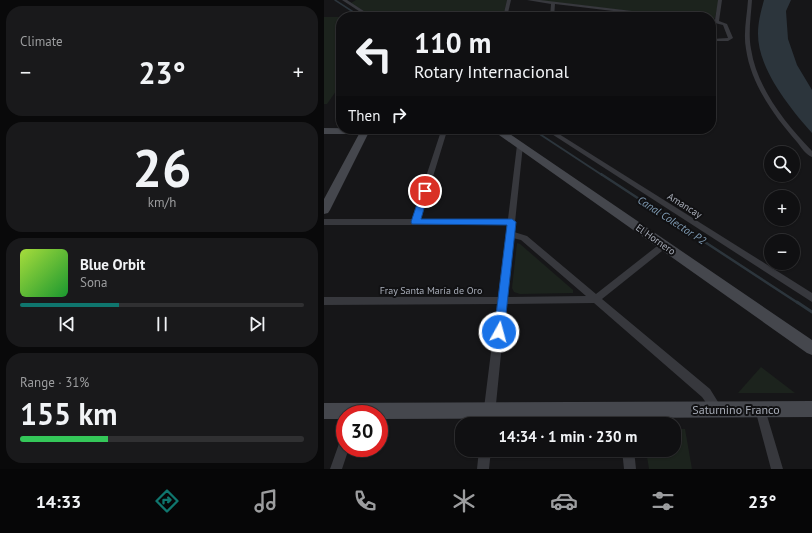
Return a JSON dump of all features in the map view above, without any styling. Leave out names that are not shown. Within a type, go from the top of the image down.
[{"type":"street","points":[[345,1],[354,0]]},
{"type":"street","points":[[506,12],[508,0]]},
{"type":"street","points":[[529,0],[632,12]]},
{"type":"street","points":[[716,40],[730,39],[727,26],[717,22],[720,0]]},
{"type":"street","points":[[750,0],[748,43],[752,64],[764,91],[777,113],[793,135],[812,155]]},
{"type":"street","points":[[345,1],[363,12]]},
{"type":"street","points":[[552,12],[553,3]]},
{"type":"street","points":[[324,131],[336,131]]},
{"type":"street","points":[[324,210],[363,134]]},
{"type":"street","points":[[415,222],[443,134]]},
{"type":"street","name":"El Hornero","points":[[501,134],[520,145],[812,348]]},
{"type":"street","name":"Amancay","points":[[555,134],[812,298]]},
{"type":"street","points":[[489,417],[520,145]]},
{"type":"street","points":[[324,222],[512,222]]},
{"type":"street","points":[[510,234],[524,238],[706,393],[718,410]]},
{"type":"street","points":[[595,299],[664,245]]},
{"type":"street","name":"Fray Santa María de Oro","points":[[324,301],[503,301],[595,299]]},
{"type":"street","name":"Saturnino Franco","points":[[625,417],[718,410],[812,409]]},
{"type":"street","points":[[760,410],[777,469]]},
{"type":"street","name":"Saturnino Franco","points":[[324,411],[336,412]]},
{"type":"street","name":"Saturnino Franco","points":[[388,414],[489,417]]},
{"type":"street","points":[[336,469],[340,457]]},
{"type":"street","points":[[483,469],[484,457]]},
{"type":"street","points":[[629,457],[630,469]]},
{"type":"shaded area","points":[[356,0],[507,0],[504,12],[365,12],[351,3]]},
{"type":"shaded area","points":[[535,0],[719,0],[716,14],[716,12],[638,12]]},
{"type":"shaded area","points":[[764,0],[791,0],[786,11],[788,39],[797,65],[812,90],[812,133],[785,100],[763,61],[759,47],[758,34],[759,21]]},
{"type":"shaded area","points":[[324,17],[336,17],[336,91],[327,104],[324,104]]},
{"type":"shaded area","points":[[517,243],[573,290],[573,293],[520,294],[514,292],[512,288]]},
{"type":"shaded area","points":[[761,367],[795,393],[738,393]]},
{"type":"shaded area","points":[[681,429],[685,429],[692,469],[649,469],[647,457],[681,457]]},
{"type":"waterway","name":"Canal Colector P2","points":[[335,0],[353,12]]},
{"type":"waterway","name":"Canal Colector P2","points":[[540,134],[602,175]]},
{"type":"waterway","name":"Canal Colector P2","points":[[601,174],[798,303]]},
{"type":"waterway","name":"Canal Colector P2","points":[[797,302],[812,312]]},
{"type":"route","points":[[425,191],[415,222],[512,222],[499,332]]}]
